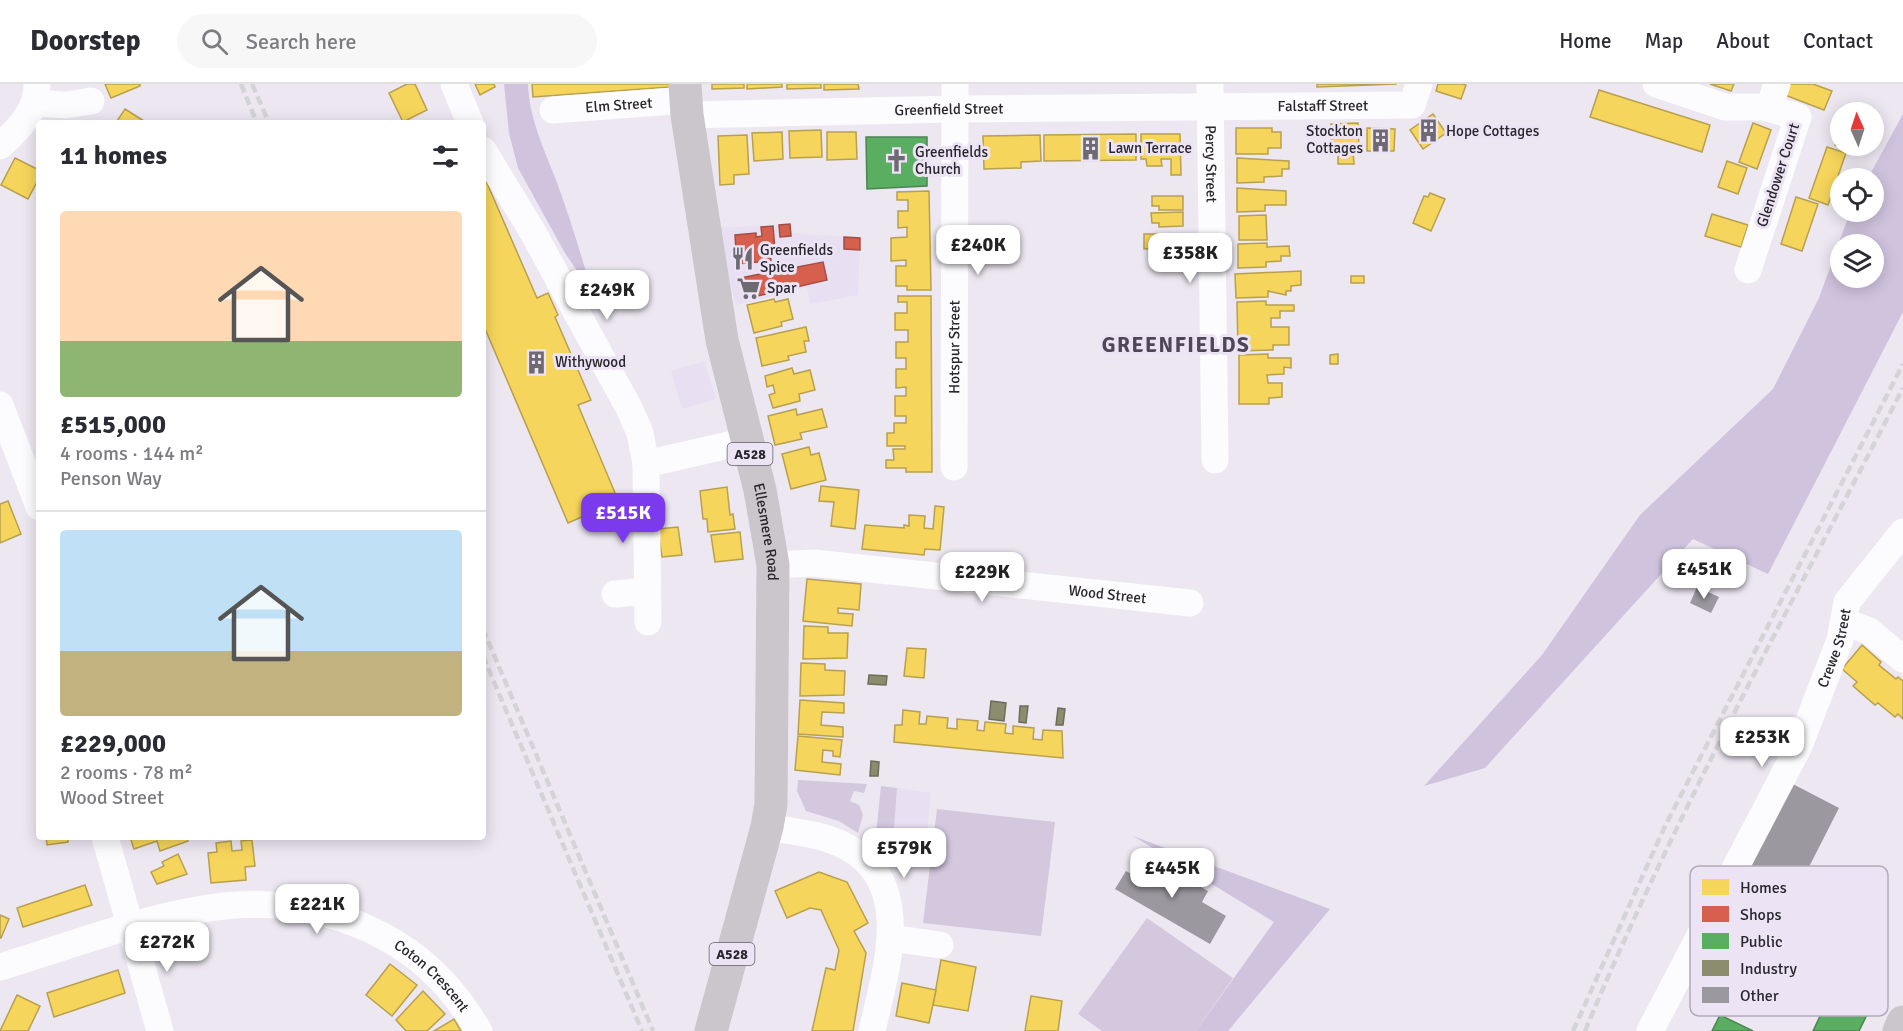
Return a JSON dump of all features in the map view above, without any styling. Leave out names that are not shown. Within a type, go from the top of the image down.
[{"type":"main road","name":"Ellesmere Road","points":[[686,100],[722,340],[766,518],[773,565],[771,804],[767,827],[711,1031]]},
{"type":"main road","points":[[1899,1031],[1903,1022]]},
{"type":"street","points":[[454,84],[469,120]]},
{"type":"street","name":"Falstaff Street","points":[[1210,96],[1412,105],[1419,84]]},
{"type":"street","name":"Glendower Court","points":[[1662,85],[1725,107],[1773,96],[1797,117],[1748,270]]},
{"type":"street","points":[[0,146],[24,122],[36,94],[66,105],[91,101]]},
{"type":"street","name":"Greenfield Street","points":[[686,100],[1210,96]]},
{"type":"street","name":"Percy Street","points":[[1210,96],[1215,459]]},
{"type":"street","name":"Hotspur Street","points":[[954,467],[955,97]]},
{"type":"street","name":"Elm Street","points":[[553,110],[686,100]]},
{"type":"street","points":[[486,155],[531,229],[629,408],[640,433],[645,464],[648,622]]},
{"type":"street","points":[[0,405],[36,499]]},
{"type":"street","points":[[645,464],[746,441]]},
{"type":"street","name":"Crewe Street","points":[[1736,866],[1798,746],[1823,688],[1845,622],[1847,602],[1854,590],[1903,532]]},
{"type":"street","name":"Wood Street","points":[[773,565],[814,563],[1190,603]]},
{"type":"street","points":[[615,594],[646,591]]},
{"type":"street","points":[[1845,622],[1869,631],[1903,659]]},
{"type":"street","points":[[767,827],[819,837],[859,854],[874,869],[881,882],[889,904],[891,938],[872,1031]]},
{"type":"street","points":[[106,840],[160,1031]]},
{"type":"street","name":"Coton Crescent","points":[[0,967],[192,911],[260,904],[303,908],[340,918],[373,931],[424,965],[441,980],[479,1031]]},
{"type":"street","points":[[891,938],[940,945]]},
{"type":"street","name":"Crewe Street","points":[[1650,1031],[1690,954]]},
{"type":"shaded area","points":[[504,84],[528,84],[534,121],[566,208],[593,294],[565,253],[518,168],[509,133]]},
{"type":"shaded area","points":[[1903,114],[1903,312],[1768,574],[1693,539],[1485,768],[1424,786],[1542,655],[1640,515],[1773,389],[1819,298],[1830,267],[1830,288],[1884,288],[1884,234],[1842,234],[1846,222],[1884,222],[1884,168],[1873,168],[1880,156],[1884,156],[1884,149]]},
{"type":"shaded area","points":[[790,224],[791,233],[860,238],[858,295],[810,304],[807,287],[736,305],[715,228]]},
{"type":"shaded area","points":[[704,361],[716,399],[682,409],[671,371]]},
{"type":"shaded area","points":[[798,780],[867,784],[864,793],[854,791],[850,801],[859,805],[863,815],[858,833],[839,821],[806,811],[797,791]]},
{"type":"shaded area","points":[[881,786],[897,788],[894,829],[909,830],[899,844],[882,851],[872,844],[876,834]]},
{"type":"shaded area","points":[[897,788],[931,793],[927,832],[894,829]]},
{"type":"shaded area","points":[[937,809],[1055,822],[1041,936],[923,923]]},
{"type":"shaded area","points":[[1133,836],[1330,909],[1228,1031],[1196,1031],[1274,922]]},
{"type":"shaded area","points":[[1147,918],[1233,978],[1196,1031],[1102,1031],[1078,1014]]},
{"type":"building: Homes","points":[[105,84],[140,84],[140,86],[111,98]]},
{"type":"building: Homes","points":[[407,84],[415,84],[427,110],[407,120],[402,120],[389,93]]},
{"type":"building: Homes","points":[[475,84],[494,84],[495,87],[480,95]]},
{"type":"building: Homes","points":[[532,84],[670,84],[670,87],[533,97]]},
{"type":"building: Homes","points":[[712,84],[744,84],[744,88],[712,89]]},
{"type":"building: Homes","points":[[747,84],[782,84],[782,87],[747,89]]},
{"type":"building: Homes","points":[[787,84],[821,84],[821,88],[787,89]]},
{"type":"building: Homes","points":[[824,84],[858,84],[859,89],[824,90]]},
{"type":"building: Homes","points":[[1317,84],[1397,84],[1317,87]]},
{"type":"building: Homes","points":[[1438,84],[1466,85],[1461,99],[1436,91]]},
{"type":"building: Homes","points":[[1710,84],[1734,84],[1731,91]]},
{"type":"building: Homes","points":[[1789,84],[1813,84],[1832,91],[1824,110],[1785,95]]},
{"type":"building: Homes","points":[[1599,90],[1710,125],[1702,152],[1590,117]]},
{"type":"building: Homes","points":[[125,109],[142,120],[118,120]]},
{"type":"building: Homes","name":"Hope Cottages","points":[[1433,114],[1446,133],[1423,149],[1410,130]]},
{"type":"building: Homes","points":[[1358,123],[1359,150],[1353,150],[1354,164],[1338,164],[1338,150],[1332,150],[1331,124]]},
{"type":"building: Homes","points":[[1753,123],[1771,130],[1757,169],[1739,162]]},
{"type":"building: Homes","points":[[1236,128],[1272,128],[1272,132],[1281,132],[1281,148],[1268,148],[1268,154],[1236,154]]},
{"type":"building: Homes","name":"Stockton Cottages","points":[[1367,128],[1395,129],[1394,151],[1367,151]]},
{"type":"building: Homes","points":[[821,130],[822,157],[790,158],[789,131]]},
{"type":"building: Homes","points":[[782,132],[783,159],[754,161],[752,133]]},
{"type":"building: Homes","points":[[827,132],[856,132],[857,159],[827,160]]},
{"type":"building: Homes","name":"Lawn Terrace","points":[[1136,134],[1136,160],[1044,161],[1044,135]]},
{"type":"building: Homes","points":[[1141,134],[1180,134],[1181,175],[1171,175],[1171,159],[1161,159],[1162,166],[1147,166],[1146,159],[1141,159]]},
{"type":"building: Homes","points":[[747,135],[749,174],[734,175],[734,184],[720,185],[718,136]]},
{"type":"building: Homes","points":[[1040,135],[1041,161],[1021,162],[1021,168],[984,169],[983,136]]},
{"type":"building: Homes","points":[[1827,147],[1830,148],[1830,156],[1845,156],[1841,168],[1830,168],[1828,205],[1809,198]]},
{"type":"building: Homes","points":[[15,158],[36,168],[36,184],[28,199],[1,185]]},
{"type":"building: Homes","points":[[1237,158],[1289,161],[1289,169],[1282,169],[1282,176],[1264,177],[1264,182],[1237,183]]},
{"type":"building: Homes","points":[[1727,161],[1747,168],[1738,194],[1718,187]]},
{"type":"building: Homes","name":"Withywood","points":[[486,181],[537,298],[548,293],[558,315],[555,317],[591,400],[578,405],[621,507],[603,514],[600,509],[568,523],[486,331]]},
{"type":"building: Homes","points":[[1237,188],[1286,191],[1286,205],[1265,205],[1265,211],[1237,212]]},
{"type":"building: Homes","points":[[929,191],[931,290],[907,290],[907,286],[896,286],[896,266],[906,266],[906,260],[891,261],[891,238],[907,237],[907,227],[898,228],[898,211],[908,211],[908,200],[897,200],[897,192]]},
{"type":"building: Homes","points":[[1430,193],[1445,199],[1431,231],[1413,223],[1424,196],[1428,197]]},
{"type":"building: Homes","points":[[1152,196],[1183,196],[1183,210],[1159,210],[1159,206],[1152,206]]},
{"type":"building: Homes","points":[[1796,197],[1818,204],[1802,251],[1781,244]]},
{"type":"building: Homes","points":[[1183,212],[1183,226],[1159,227],[1159,223],[1152,223],[1151,213]]},
{"type":"building: Homes","points":[[1712,214],[1748,225],[1741,247],[1705,236]]},
{"type":"building: Homes","points":[[1266,215],[1267,240],[1239,240],[1239,216]]},
{"type":"building: Homes","points":[[1144,234],[1189,234],[1189,262],[1162,262],[1162,257],[1154,257],[1154,248],[1144,249]]},
{"type":"building: Homes","points":[[1267,243],[1267,247],[1289,246],[1290,256],[1281,256],[1281,261],[1266,262],[1266,267],[1238,268],[1238,244]]},
{"type":"building: Homes","points":[[1301,271],[1301,285],[1291,286],[1291,291],[1286,291],[1286,295],[1268,291],[1268,297],[1236,298],[1235,274]]},
{"type":"building: Homes","points":[[1351,276],[1364,276],[1364,283],[1351,283]]},
{"type":"building: Homes","points":[[898,296],[931,296],[932,472],[906,472],[906,468],[886,468],[886,460],[894,460],[893,449],[905,449],[905,446],[887,446],[887,433],[894,433],[894,423],[906,423],[906,416],[895,416],[895,396],[906,396],[906,387],[896,388],[896,369],[906,369],[906,358],[896,358],[896,342],[908,342],[908,330],[895,330],[895,313],[907,313],[907,302],[898,302]]},
{"type":"building: Homes","points":[[774,299],[775,302],[788,299],[793,319],[781,322],[782,326],[754,333],[747,305]]},
{"type":"building: Homes","points":[[1266,301],[1266,305],[1294,305],[1294,311],[1280,311],[1280,318],[1271,318],[1271,327],[1289,327],[1289,345],[1273,345],[1273,350],[1238,351],[1237,302]]},
{"type":"building: Homes","points":[[806,327],[809,341],[804,341],[806,352],[788,356],[789,360],[762,366],[756,338]]},
{"type":"building: Homes","points":[[1268,354],[1268,358],[1291,358],[1291,368],[1284,367],[1284,374],[1267,375],[1268,383],[1282,383],[1282,397],[1269,398],[1269,404],[1239,404],[1239,355]]},
{"type":"building: Homes","points":[[1338,354],[1338,364],[1330,364],[1330,355]]},
{"type":"building: Homes","points":[[792,368],[794,374],[810,370],[815,390],[799,394],[800,401],[773,408],[769,395],[775,393],[773,385],[767,387],[765,376]]},
{"type":"building: Homes","points":[[796,409],[797,415],[822,409],[827,427],[800,433],[802,439],[775,445],[768,416]]},
{"type":"building: Homes","points":[[809,447],[811,455],[819,453],[826,480],[791,489],[782,454]]},
{"type":"building: Homes","points":[[821,486],[859,490],[855,529],[831,526],[834,502],[819,501]]},
{"type":"building: Homes","points":[[727,487],[730,515],[733,514],[735,529],[708,532],[707,519],[703,519],[700,491]]},
{"type":"building: Homes","points":[[8,501],[21,534],[0,543],[0,504]]},
{"type":"building: Homes","points":[[935,506],[944,507],[940,550],[925,549],[924,555],[862,549],[865,525],[904,528],[904,525],[909,526],[909,515],[925,516],[924,528],[933,529]]},
{"type":"building: Homes","points":[[678,527],[682,555],[662,557],[658,529]]},
{"type":"building: Homes","points":[[740,532],[743,559],[715,562],[711,535]]},
{"type":"building: Homes","points":[[807,579],[861,584],[859,610],[838,608],[838,613],[853,614],[852,626],[803,621]]},
{"type":"building: Homes","points":[[804,626],[828,627],[828,633],[848,633],[847,658],[803,659]]},
{"type":"building: Homes","points":[[1862,645],[1881,662],[1879,665],[1896,679],[1898,677],[1903,681],[1903,719],[1898,714],[1895,717],[1878,703],[1875,705],[1853,686],[1857,682],[1842,669]]},
{"type":"building: Homes","points":[[907,648],[926,649],[924,678],[904,676]]},
{"type":"building: Homes","points":[[801,663],[825,664],[825,670],[845,671],[844,695],[800,696]]},
{"type":"building: Homes","points":[[800,700],[844,703],[844,713],[822,712],[821,725],[843,727],[843,737],[798,734]]},
{"type":"building: Homes","points":[[903,710],[920,712],[919,724],[926,724],[927,716],[948,718],[947,728],[957,729],[957,719],[978,721],[977,730],[984,731],[985,722],[1006,724],[1005,733],[1013,734],[1013,726],[1034,728],[1033,739],[1042,740],[1043,730],[1062,731],[1063,758],[894,742],[895,725],[902,725]]},
{"type":"building: Homes","points":[[798,736],[842,740],[840,757],[833,756],[833,751],[823,750],[822,762],[841,764],[840,775],[795,770]]},
{"type":"building: Homes","points":[[46,840],[68,840],[68,842],[47,845]]},
{"type":"building: Homes","points":[[131,840],[188,841],[160,851],[157,841],[134,849]]},
{"type":"building: Homes","points":[[252,840],[255,866],[245,867],[246,880],[211,883],[208,853],[217,852],[216,843],[231,841],[232,851],[242,850],[241,841]]},
{"type":"building: Homes","points":[[178,854],[187,874],[157,884],[151,872],[164,866],[162,862]]},
{"type":"building: Homes","points":[[819,872],[847,882],[868,923],[854,931],[866,953],[853,1031],[812,1031],[826,968],[835,970],[839,950],[821,910],[810,908],[787,918],[775,891]]},
{"type":"building: Homes","points":[[85,885],[92,905],[23,927],[17,908]]},
{"type":"building: Homes","points":[[0,915],[9,919],[1,938],[0,938]]},
{"type":"building: Homes","points":[[941,960],[976,967],[968,1011],[933,1005]]},
{"type":"building: Homes","points":[[390,964],[417,985],[392,1016],[366,995]]},
{"type":"building: Homes","points":[[118,970],[125,993],[54,1017],[47,993]]},
{"type":"building: Homes","points":[[902,983],[936,990],[929,1023],[896,1016]]},
{"type":"building: Homes","points":[[423,991],[445,1014],[427,1031],[406,1031],[396,1020]]},
{"type":"building: Homes","points":[[17,995],[40,1006],[28,1031],[0,1031]]},
{"type":"building: Homes","points":[[1031,996],[1062,1001],[1058,1031],[1025,1031]]},
{"type":"building: Homes","points":[[454,1019],[461,1031],[434,1031]]},
{"type":"building: Shops","points":[[790,224],[791,236],[780,237],[779,225]]},
{"type":"building: Shops","points":[[773,226],[775,250],[770,251],[771,261],[737,264],[735,235],[756,233],[756,237],[762,236],[761,227]]},
{"type":"building: Shops","points":[[844,237],[860,238],[860,250],[844,249]]},
{"type":"building: Shops","points":[[823,262],[827,280],[745,299],[740,278]]},
{"type":"building: Public","name":"Greenfields Church","points":[[866,137],[927,137],[927,186],[867,189]]},
{"type":"building: Public","points":[[1720,1016],[1722,1016],[1753,1031],[1712,1031]]},
{"type":"building: Public","points":[[1820,1016],[1866,1016],[1859,1031],[1813,1031]]},
{"type":"building: Industry","points":[[869,675],[887,676],[886,685],[868,684]]},
{"type":"building: Industry","points":[[991,701],[1006,703],[1004,721],[989,719]]},
{"type":"building: Industry","points":[[1020,706],[1028,706],[1026,723],[1019,722]]},
{"type":"building: Industry","points":[[1058,708],[1065,709],[1063,725],[1056,725]]},
{"type":"building: Industry","points":[[871,761],[879,762],[878,776],[870,776]]},
{"type":"building: Other","points":[[1697,587],[1719,597],[1711,613],[1690,603]]},
{"type":"building: Other","points":[[1789,782],[1839,808],[1809,866],[1746,866]]},
{"type":"building: Other","points":[[1147,856],[1208,891],[1202,902],[1226,916],[1210,944],[1115,889],[1126,871],[1135,876]]},
{"type":"railway","points":[[241,84],[256,120]]},
{"type":"railway","points":[[252,84],[268,120]]},
{"type":"railway","points":[[1573,1031],[1665,826],[1903,364]]},
{"type":"railway","points":[[1585,1031],[1697,786],[1903,388]]},
{"type":"railway","points":[[486,636],[653,1031]]},
{"type":"railway","points":[[486,663],[642,1031]]},
{"type":"place","name":"Hope Cottages","points":[[1428,131]]},
{"type":"place","name":"Stockton Cottages","points":[[1381,140]]},
{"type":"place","name":"Lawn Terrace","points":[[1090,148]]},
{"type":"place","name":"Greenfields Church","points":[[897,161]]},
{"type":"place","name":"Greenfields Spice","points":[[742,259]]},
{"type":"place","name":"Spar","points":[[749,288]]},
{"type":"place","name":"Withywood","points":[[537,362]]},
{"type":"district","name":"GREENFIELDS","points":[[1176,345]]}]
